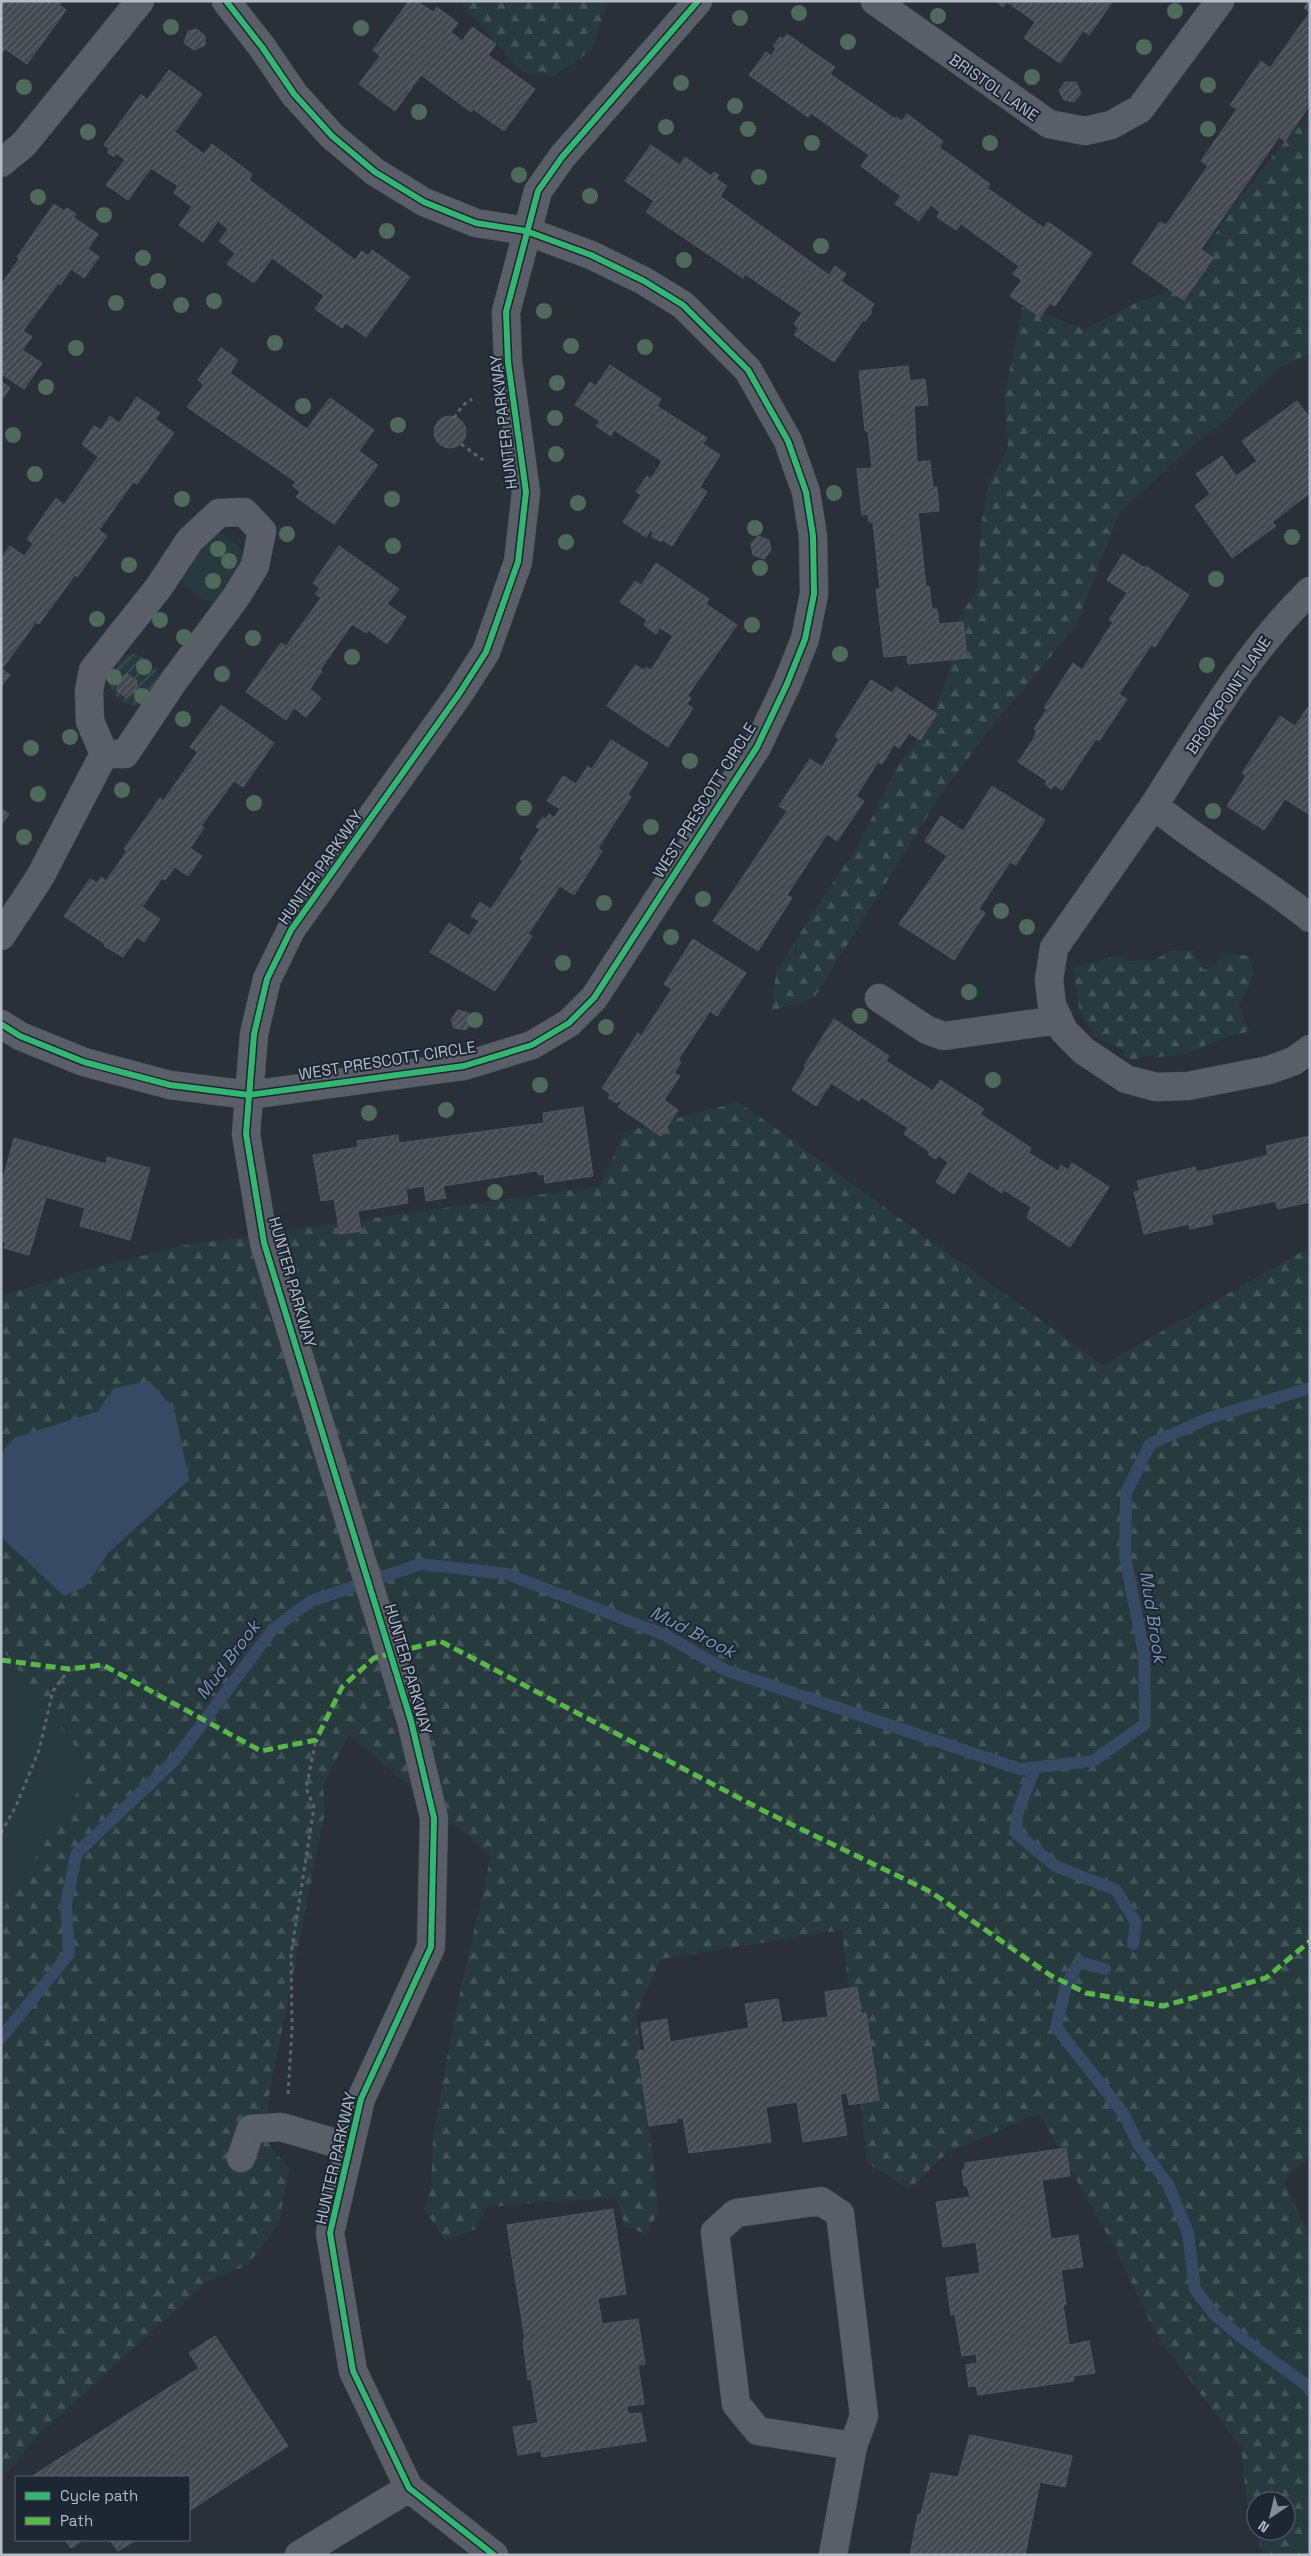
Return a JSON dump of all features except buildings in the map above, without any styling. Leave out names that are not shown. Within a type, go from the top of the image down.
[{"type":"street","points":[[1,163],[24,144],[140,1]]},
{"type":"street","name":"WEST PRESCOTT CIRCLE","points":[[3,1031],[84,1062],[170,1085],[249,1095],[464,1066],[532,1045],[569,1023],[594,998],[757,747],[787,684],[805,639],[814,594],[813,536],[806,492],[788,441],[748,370],[683,305],[644,280],[590,255],[526,231],[476,223],[424,202],[375,172],[332,136],[294,94],[262,47],[226,1]]},
{"type":"street","name":"HUNTER PARKWAY","points":[[494,2555],[409,2488],[353,2370],[330,2232],[361,2099],[431,1946],[434,1818],[411,1721],[330,1453],[264,1244],[246,1134],[249,1095],[254,1034],[267,979],[291,930],[459,694],[486,652],[518,562],[526,492],[508,362],[506,312],[538,191],[562,157],[698,1]]},
{"type":"street","name":"BRISTOL LANE","points":[[875,1],[1048,124],[1085,131],[1111,125],[1140,109],[1220,1]]},
{"type":"street","points":[[220,512],[244,512],[262,532],[255,566],[236,597],[173,682],[125,754],[104,754],[90,721],[89,691],[93,670],[159,587],[190,540],[220,512]]},
{"type":"street","name":"BROOKPOINT LANE","points":[[1310,591],[1279,621],[1246,663],[1154,805],[1054,948],[1049,980],[1052,1005],[1064,1031],[1084,1051],[1126,1079],[1156,1087],[1188,1086],[1269,1070],[1294,1061],[1310,1049]]},
{"type":"street","points":[[1,936],[40,877],[104,754]]},
{"type":"street","points":[[1154,805],[1178,825],[1279,893],[1310,918]]},
{"type":"street","points":[[879,998],[927,1030],[944,1036],[1059,1020]]},
{"type":"street","points":[[241,2158],[251,2129],[290,2129],[349,2147]]},
{"type":"street","points":[[833,2555],[853,2446],[864,2416],[840,2214],[821,2201],[736,2213],[715,2232],[736,2404],[758,2431],[853,2446]]},
{"type":"street","points":[[299,2555],[409,2488]]},
{"type":"path","points":[[454,418],[463,405],[472,399]]},
{"type":"path","points":[[461,444],[483,460]]},
{"type":"path","points":[[1,1834],[16,1806],[39,1750],[53,1691],[69,1669]]},
{"type":"path","points":[[290,2129],[287,2102],[292,2030],[291,1954],[314,1807],[306,1788],[316,1740]]},
{"type":"green space","points":[[459,1],[602,1],[607,4],[592,49],[553,77],[523,73]]},
{"type":"green space","points":[[1310,114],[1310,353],[1279,368],[1224,421],[1183,454],[1119,514],[1076,626],[991,727],[940,796],[814,998],[771,1011],[776,973],[818,904],[856,849],[897,768],[932,716],[947,679],[960,616],[977,590],[981,527],[988,484],[1008,448],[1005,394],[1022,307],[1085,329],[1140,301],[1183,286],[1232,208],[1285,141]]},
{"type":"green space","points":[[221,533],[237,545],[246,562],[217,603],[196,595],[184,583],[182,576],[187,561],[193,554],[212,534]]},
{"type":"green space","points":[[137,653],[156,669],[160,677],[140,707],[121,701],[111,689],[109,682],[113,665],[119,656]]},
{"type":"green space","points":[[1193,950],[1203,970],[1215,966],[1225,953],[1249,956],[1254,974],[1239,1007],[1250,1031],[1221,1039],[1185,1054],[1158,1057],[1146,1055],[1133,1060],[1124,1057],[1123,1050],[1094,1036],[1080,1013],[1073,968],[1116,956],[1131,961],[1155,960],[1170,951]]},
{"type":"green space","points":[[739,1102],[1103,1365],[1310,1247],[1310,2157],[1284,2180],[1310,2239],[1310,2555],[1263,2555],[1259,2541],[1296,2541],[1296,2491],[1246,2491],[1246,2494],[1241,2447],[1158,2338],[1113,2245],[1039,2113],[947,2153],[909,2189],[867,2163],[842,1930],[661,1959],[636,2014],[659,2211],[646,2234],[625,2226],[616,2197],[487,2207],[476,2229],[445,2240],[424,2209],[431,2190],[433,2138],[454,2019],[491,1856],[349,1735],[323,1785],[325,1811],[268,2101],[268,2143],[289,2169],[279,2223],[248,2265],[209,2280],[39,2434],[1,2480],[1,1912],[92,1769],[1,1648],[1,1296],[82,1271],[184,1245],[600,1186],[624,1132]]},
{"type":"green space","points":[[1,1648],[92,1769],[1,1912]]},
{"type":"water","points":[[149,1381],[174,1408],[189,1480],[108,1553],[85,1587],[64,1596],[1,1537],[1,1453],[14,1438],[98,1411],[114,1388]]},
{"type":"waterway","name":"Mud Brook","points":[[1,2038],[69,1954],[66,1904],[76,1855],[174,1761],[273,1629],[311,1601],[421,1564],[507,1574],[665,1635],[725,1670],[1020,1769],[1093,1761],[1145,1724],[1144,1653],[1125,1557],[1126,1493],[1150,1444],[1209,1418],[1310,1388]]},
{"type":"waterway","points":[[1035,1767],[1018,1812],[1015,1832],[1055,1866],[1116,1890],[1136,1923],[1133,1944]]},
{"type":"waterway","points":[[1105,1969],[1079,1962],[1066,1986],[1056,2027],[1124,2114],[1138,2144],[1168,2184],[1188,2233],[1195,2289],[1214,2314],[1242,2338],[1308,2386],[1310,2391]]},
{"type":"marked path","points":[[1,1660],[69,1669],[103,1665],[261,1751],[316,1740],[342,1687],[374,1658],[440,1641],[764,1811],[931,1892],[1050,1975],[1086,1993],[1163,2006],[1266,1978],[1310,1941]]},
{"type":"cycle path","points":[[1,1024],[20,1036],[84,1062],[170,1085],[249,1095],[464,1066],[532,1045],[569,1023],[594,998],[757,747],[787,684],[805,639],[814,594],[813,536],[806,492],[788,441],[748,370],[683,305],[644,281],[591,255],[526,231],[476,223],[424,202],[375,172],[332,136],[294,94],[262,47],[226,1]]},
{"type":"cycle path","points":[[494,2555],[409,2488],[353,2371],[330,2233],[361,2099],[431,1947],[434,1818],[411,1721],[264,1243],[246,1134],[254,1034],[267,979],[291,930],[459,694],[486,652],[518,562],[526,492],[508,362],[506,312],[538,191],[562,157],[698,1]]}]
